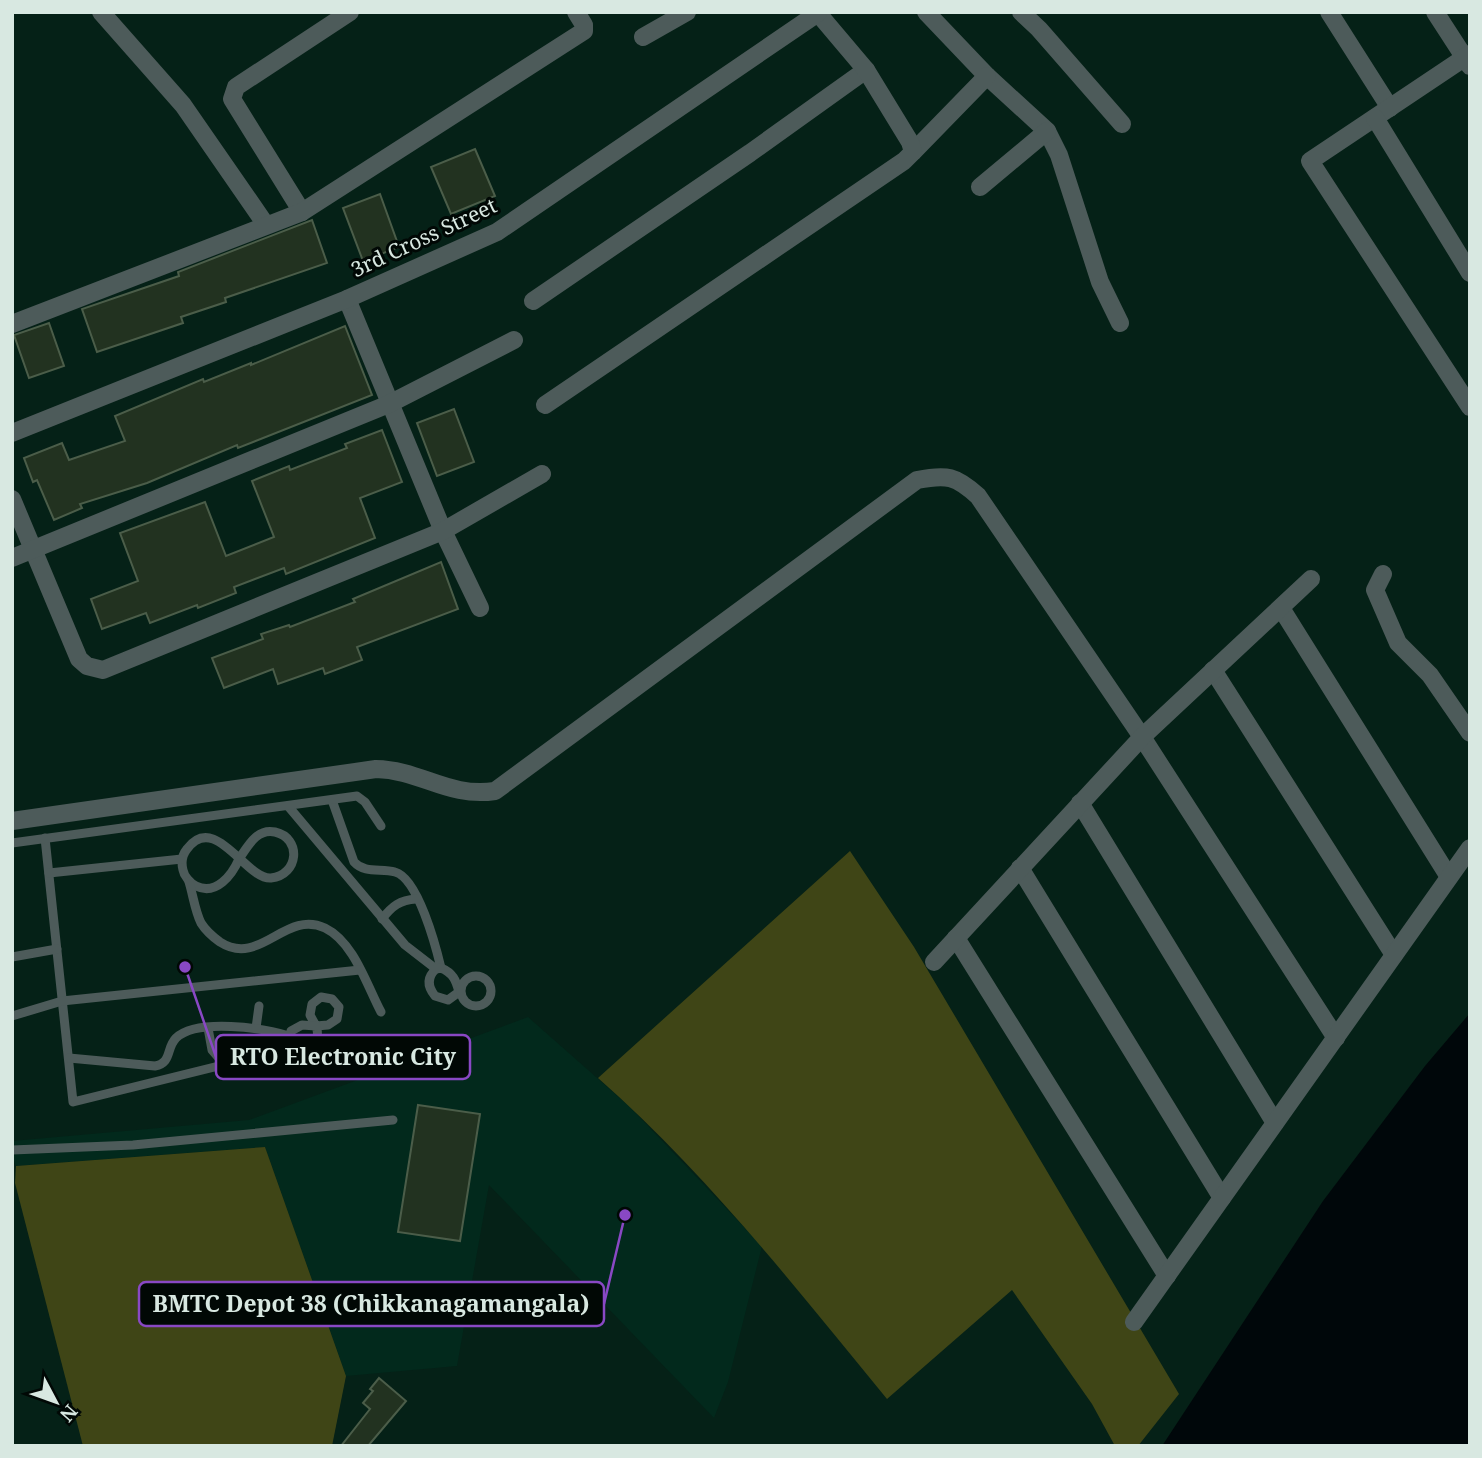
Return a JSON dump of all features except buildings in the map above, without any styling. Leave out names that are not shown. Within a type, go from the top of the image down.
[{"type":"street","points":[[101,12],[183,105],[267,225]]},
{"type":"street","points":[[302,212],[232,99],[236,87],[350,12]]},
{"type":"street","points":[[12,324],[302,212],[584,31],[576,12]]},
{"type":"street","points":[[643,37],[687,12]]},
{"type":"street","points":[[926,12],[987,76],[1047,131],[1059,155],[1100,282],[1120,323]]},
{"type":"street","points":[[1021,12],[1122,124]]},
{"type":"street","points":[[1329,12],[1390,107]]},
{"type":"street","points":[[1435,12],[1468,59],[1310,161],[1470,407]]},
{"type":"street","points":[[817,13],[866,70],[911,142],[913,152]]},
{"type":"street","name":"3rd Cross Street","points":[[12,433],[347,299],[497,232],[817,13]]},
{"type":"street","points":[[533,301],[866,70]]},
{"type":"street","points":[[545,405],[904,161],[987,76]]},
{"type":"street","points":[[1375,118],[1470,273]]},
{"type":"street","points":[[980,187],[1047,131]]},
{"type":"street","points":[[347,299],[443,531],[480,608]]},
{"type":"street","points":[[12,558],[390,404],[514,340]]},
{"type":"street","points":[[12,499],[79,659],[87,666],[103,670],[443,531],[542,474]]},
{"type":"street","points":[[12,821],[376,769],[409,772],[453,790],[478,793],[495,791],[917,480],[942,475],[963,483],[978,496],[1142,737],[1336,1038]]},
{"type":"street","points":[[1383,574],[1375,590],[1398,643],[1430,675],[1470,733]]},
{"type":"street","points":[[934,962],[1142,737],[1311,579]]},
{"type":"street","points":[[1281,608],[1449,877]]},
{"type":"street","points":[[1213,670],[1394,955]]},
{"type":"street","points":[[1080,803],[1275,1123]]},
{"type":"street","points":[[1134,1322],[1470,848]]},
{"type":"street","points":[[1020,868],[1222,1198]]},
{"type":"street","points":[[956,938],[1167,1276]]},
{"type":"lane","points":[[12,843],[357,796],[365,802],[381,826]]},
{"type":"lane","points":[[332,800],[354,862],[365,869],[397,872],[410,882],[433,938],[439,969]]},
{"type":"lane","points":[[288,806],[405,945],[439,969],[448,971],[455,979],[459,992],[448,1000],[435,996],[428,981],[431,974],[439,969]]},
{"type":"lane","points":[[189,882],[198,887],[213,888],[225,881],[235,870],[239,859],[259,834],[269,831],[283,834],[292,843],[295,855],[291,867],[282,876],[268,878],[254,871],[239,859],[226,845],[204,839],[192,843],[182,859],[183,870],[200,921],[208,932],[229,948],[243,950],[258,946],[304,924],[324,928],[336,936],[348,950],[381,1012]]},
{"type":"lane","points":[[45,838],[73,1102],[251,1058],[289,1036],[296,1027],[302,1025],[316,1026],[318,1040],[308,1050],[297,1049],[289,1041],[289,1036]]},
{"type":"lane","points":[[49,873],[182,859]]},
{"type":"lane","points":[[382,919],[392,906],[403,900],[416,899]]},
{"type":"lane","points":[[12,957],[57,949]]},
{"type":"lane","points":[[12,1016],[62,1001],[359,970]]},
{"type":"lane","points":[[256,1028],[259,1006]]},
{"type":"lane","points":[[208,1028],[212,1050],[225,1065]]},
{"type":"lane","points":[[69,1058],[161,1065],[167,1060],[173,1041],[179,1035],[192,1030],[256,1028],[289,1036]]},
{"type":"lane","points":[[12,1150],[133,1145],[393,1120]]},
{"type":"shaded area","points":[[850,851],[914,947],[1179,1394],[1138,1446],[1115,1446],[1092,1404],[1012,1290],[887,1399],[713,1192],[598,1078]]},
{"type":"shaded area","points":[[1470,1013],[1470,1446],[1162,1446],[1323,1201],[1425,1066]]},
{"type":"shaded area","points":[[528,1017],[630,1107],[762,1246],[728,1382],[714,1418],[489,1185],[457,1366],[346,1376],[265,1147],[16,1166],[12,1157],[12,1141],[249,1120]]},
{"type":"shaded area","points":[[265,1147],[346,1376],[332,1446],[83,1446],[15,1183],[16,1166]]},
{"type":"place","name":"RTO Electronic City","points":[[185,967]]},
{"type":"place","name":"BMTC Depot 38 (Chikkanagamangala)","points":[[625,1215]]}]
